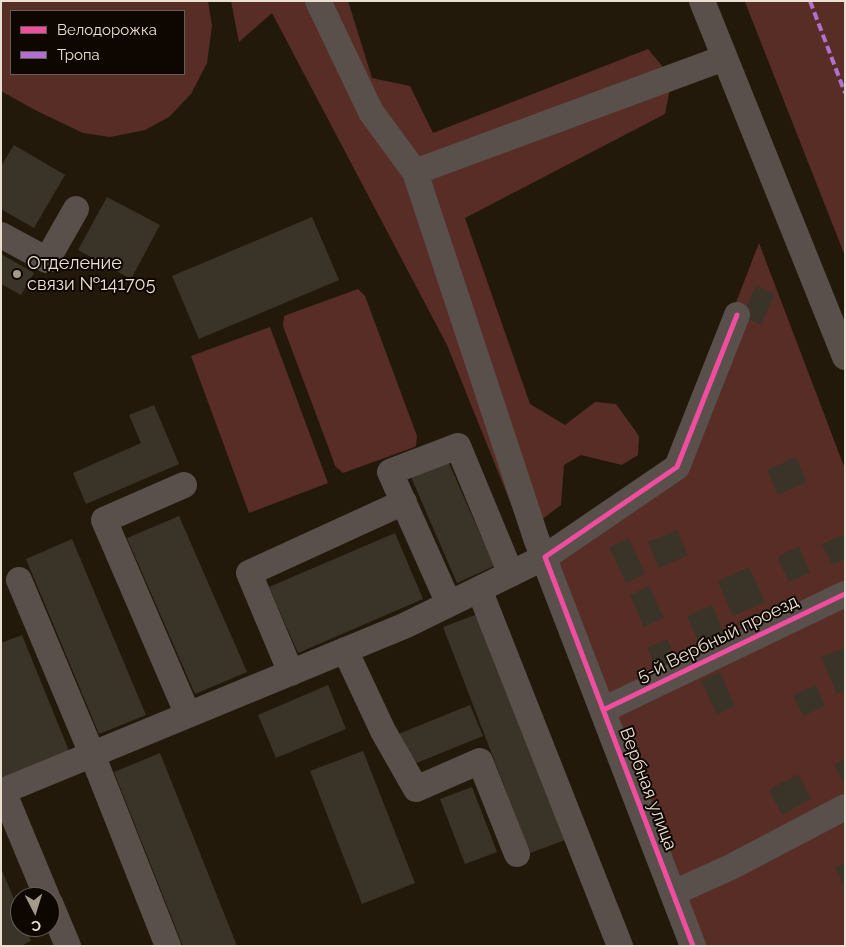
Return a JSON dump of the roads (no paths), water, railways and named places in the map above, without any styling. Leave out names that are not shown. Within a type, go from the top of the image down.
[{"type":"street","name":"Вербная улица","points":[[318,1],[371,112],[415,172],[533,530],[693,946]]},
{"type":"street","points":[[702,1],[845,357]]},
{"type":"street","points":[[415,172],[724,58]]},
{"type":"street","points":[[1,235],[47,260],[76,209]]},
{"type":"street","points":[[43,887],[2,791],[404,626],[544,557],[677,467],[738,315]]},
{"type":"street","points":[[449,604],[390,472],[458,446],[512,574]]},
{"type":"street","points":[[184,485],[104,520],[188,715]]},
{"type":"street","points":[[291,673],[249,573],[404,502]]},
{"type":"street","points":[[19,580],[92,754],[168,946]]},
{"type":"street","points":[[479,589],[620,946]]},
{"type":"street","name":"5-й Вербный проезд","points":[[603,710],[845,594]]},
{"type":"street","points":[[345,650],[383,732],[416,789],[480,761],[516,854]]},
{"type":"street","points":[[673,893],[732,867],[845,807]]},
{"type":"place","name":"Отделение связи №141705","points":[[17,274]]}]
